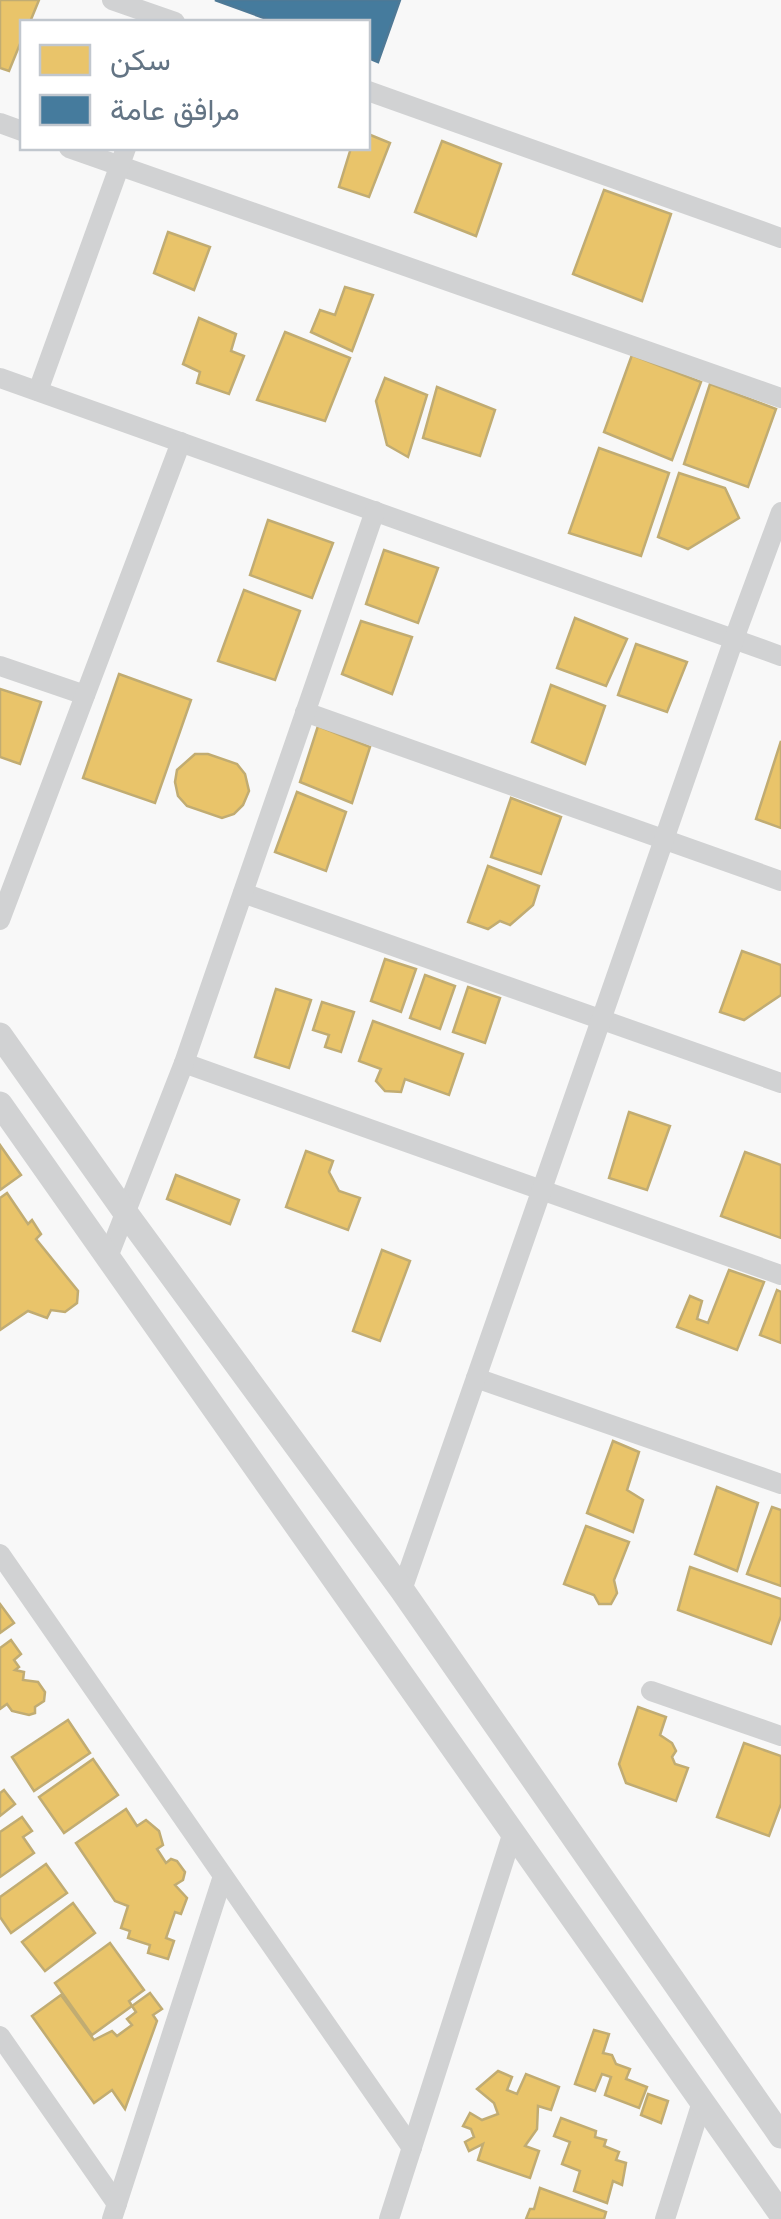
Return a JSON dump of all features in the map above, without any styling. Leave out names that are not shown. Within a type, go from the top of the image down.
[{"type":"street","points":[[112,0],[167,20]]},
{"type":"street","points":[[370,92],[781,238]]},
{"type":"street","points":[[82,150],[123,156],[781,398]]},
{"type":"street","points":[[38,391],[123,156]]},
{"type":"street","points":[[0,378],[781,656]]},
{"type":"street","points":[[0,920],[181,442]]},
{"type":"street","points":[[108,1257],[184,1063],[375,511]]},
{"type":"street","points":[[402,1590],[781,512]]},
{"type":"street","points":[[0,666],[85,696]]},
{"type":"street","points":[[305,712],[781,882]]},
{"type":"street","points":[[242,893],[781,1083]]},
{"type":"street","points":[[0,1034],[402,1590],[781,2136]]},
{"type":"street","points":[[184,1063],[781,1276]]},
{"type":"street","points":[[0,1104],[781,2214]]},
{"type":"street","points":[[476,1378],[781,1484]]},
{"type":"street","points":[[0,1554],[412,2148]]},
{"type":"street","points":[[651,1690],[781,1736]]},
{"type":"street","points":[[389,2219],[512,1832]]},
{"type":"street","points":[[115,2212],[223,1876]]},
{"type":"street","points":[[0,2036],[115,2212]]},
{"type":"street","points":[[665,2219],[702,2102]]},
{"type":"building: سكن","points":[[0,0],[39,0],[31,20],[20,20],[20,44],[9,71],[0,68]]},
{"type":"building: سكن","points":[[370,135],[390,143],[369,197],[339,187],[350,150],[370,150]]},
{"type":"building: سكن","points":[[442,141],[501,164],[476,236],[415,212]]},
{"type":"building: سكن","points":[[604,190],[671,214],[642,301],[573,274]]},
{"type":"building: سكن","points":[[168,232],[210,247],[194,290],[154,273]]},
{"type":"building: سكن","points":[[345,287],[373,295],[352,351],[311,332],[320,310],[335,315]]},
{"type":"building: سكن","points":[[199,318],[236,334],[231,351],[244,356],[229,394],[197,383],[200,372],[183,364]]},
{"type":"building: سكن","points":[[285,332],[350,358],[325,421],[257,400]]},
{"type":"building: سكن","points":[[632,355],[701,382],[672,460],[604,432]]},
{"type":"building: سكن","points":[[385,378],[427,395],[408,457],[387,445],[376,401]]},
{"type":"building: سكن","points":[[710,384],[776,409],[748,487],[684,464]]},
{"type":"building: سكن","points":[[437,387],[495,410],[480,456],[423,438]]},
{"type":"building: سكن","points":[[599,448],[669,473],[641,556],[569,533]]},
{"type":"building: سكن","points":[[679,473],[725,488],[739,518],[688,549],[658,537]]},
{"type":"building: سكن","points":[[268,520],[333,543],[312,598],[250,575]]},
{"type":"building: سكن","points":[[384,550],[438,568],[418,623],[366,604]]},
{"type":"building: سكن","points":[[244,590],[300,611],[275,680],[218,661]]},
{"type":"building: سكن","points":[[575,618],[627,639],[606,686],[557,668]]},
{"type":"building: سكن","points":[[361,621],[412,637],[392,694],[342,674]]},
{"type":"building: سكن","points":[[636,644],[687,662],[667,712],[618,695]]},
{"type":"building: سكن","points":[[119,674],[191,700],[155,803],[83,778]]},
{"type":"building: سكن","points":[[551,685],[605,706],[585,764],[532,742]]},
{"type":"building: سكن","points":[[0,689],[41,702],[20,764],[0,757]]},
{"type":"building: سكن","points":[[318,726],[370,747],[352,803],[300,782]]},
{"type":"building: سكن","points":[[781,741],[781,828],[756,819]]},
{"type":"building: سكن","points":[[195,754],[208,754],[237,764],[245,774],[249,791],[234,814],[222,818],[187,806],[178,796],[177,770]]},
{"type":"building: سكن","points":[[297,792],[346,812],[326,871],[275,852]]},
{"type":"building: سكن","points":[[511,798],[561,817],[541,874],[491,857]]},
{"type":"building: سكن","points":[[488,866],[539,886],[533,905],[510,925],[500,921],[488,929],[468,922]]},
{"type":"building: سكن","points":[[742,951],[781,965],[781,995],[744,1020],[720,1012]]},
{"type":"building: سكن","points":[[385,959],[416,969],[401,1012],[371,1001]]},
{"type":"building: سكن","points":[[425,975],[455,986],[440,1029],[410,1018]]},
{"type":"building: سكن","points":[[468,987],[500,998],[485,1043],[453,1032]]},
{"type":"building: سكن","points":[[276,989],[311,1000],[289,1068],[255,1057]]},
{"type":"building: سكن","points":[[322,1002],[354,1012],[341,1052],[325,1047],[329,1035],[313,1030]]},
{"type":"building: سكن","points":[[373,1021],[463,1054],[449,1095],[405,1079],[401,1092],[385,1091],[376,1081],[381,1069],[359,1061]]},
{"type":"building: سكن","points":[[629,1112],[670,1126],[647,1190],[609,1178]]},
{"type":"building: سكن","points":[[0,1145],[21,1175],[0,1190]]},
{"type":"building: سكن","points":[[306,1151],[333,1161],[329,1172],[339,1191],[360,1198],[348,1230],[286,1207]]},
{"type":"building: سكن","points":[[745,1152],[781,1165],[781,1238],[721,1216]]},
{"type":"building: سكن","points":[[176,1175],[239,1200],[230,1224],[167,1199]]},
{"type":"building: سكن","points":[[7,1193],[28,1224],[32,1220],[41,1234],[36,1239],[78,1291],[77,1303],[65,1312],[51,1310],[47,1318],[28,1311],[0,1330],[0,1198]]},
{"type":"building: سكن","points":[[382,1250],[410,1261],[380,1341],[353,1331]]},
{"type":"building: سكن","points":[[729,1270],[764,1282],[737,1350],[677,1327],[690,1296],[702,1301],[697,1319],[708,1323]]},
{"type":"building: سكن","points":[[777,1290],[781,1292],[781,1343],[760,1335]]},
{"type":"building: سكن","points":[[613,1441],[639,1452],[627,1490],[643,1500],[633,1532],[587,1513]]},
{"type":"building: سكن","points":[[717,1487],[758,1503],[737,1571],[695,1554]]},
{"type":"building: سكن","points":[[772,1507],[781,1510],[781,1586],[747,1574]]},
{"type":"building: سكن","points":[[586,1526],[629,1542],[614,1580],[617,1593],[611,1604],[599,1604],[594,1595],[564,1584]]},
{"type":"building: سكن","points":[[690,1567],[781,1599],[781,1616],[771,1644],[678,1610]]},
{"type":"building: سكن","points":[[0,1604],[14,1623],[0,1633]]},
{"type":"building: سكن","points":[[11,1640],[21,1654],[14,1660],[19,1667],[15,1670],[24,1672],[23,1680],[38,1682],[45,1692],[44,1701],[29,1715],[12,1711],[7,1704],[0,1709],[0,1648]]},
{"type":"building: سكن","points":[[638,1707],[666,1717],[660,1735],[672,1743],[675,1764],[688,1768],[676,1801],[626,1783],[619,1764]]},
{"type":"building: سكن","points":[[68,1720],[90,1753],[34,1791],[12,1757]]},
{"type":"building: سكن","points":[[744,1743],[781,1756],[781,1804],[769,1836],[717,1817]]},
{"type":"building: سكن","points":[[93,1759],[118,1795],[64,1833],[39,1797]]},
{"type":"building: سكن","points":[[4,1790],[15,1804],[0,1816],[0,1793]]},
{"type":"building: سكن","points":[[126,1809],[137,1826],[146,1820],[159,1831],[163,1845],[157,1849],[166,1863],[171,1859],[177,1861],[185,1872],[183,1880],[175,1885],[187,1898],[181,1914],[175,1912],[166,1938],[174,1941],[168,1959],[148,1953],[150,1945],[128,1938],[130,1931],[121,1928],[128,1906],[115,1901],[76,1843]]},
{"type":"building: سكن","points":[[22,1817],[32,1831],[23,1837],[34,1853],[0,1877],[0,1832]]},
{"type":"building: سكن","points":[[46,1864],[67,1893],[11,1933],[0,1917],[0,1897]]},
{"type":"building: سكن","points":[[73,1903],[95,1933],[45,1971],[22,1942]]},
{"type":"building: سكن","points":[[110,1943],[144,1990],[129,2001],[132,2006],[92,2035],[55,1983]]},
{"type":"building: سكن","points":[[150,1993],[162,2009],[153,2015],[157,2021],[125,2109],[112,2090],[94,2103],[32,2016],[61,1995],[94,2040],[112,2031],[117,2036],[132,2025],[127,2019],[136,2012],[132,2006]]},
{"type":"building: سكن","points":[[594,2030],[609,2034],[603,2053],[630,2069],[626,2079],[647,2087],[639,2108],[605,2095],[611,2077],[602,2074],[595,2091],[575,2084]]},
{"type":"building: سكن","points":[[498,2071],[512,2077],[507,2090],[517,2094],[526,2074],[559,2087],[551,2110],[538,2106],[537,2129],[525,2146],[539,2151],[530,2178],[478,2160],[483,2144],[469,2151],[465,2142],[474,2137],[471,2129],[463,2126],[470,2113],[482,2120],[498,2114],[494,2103],[477,2089]]},
{"type":"building: سكن","points":[[648,2094],[668,2101],[661,2123],[641,2115]]},
{"type":"building: سكن","points":[[561,2118],[596,2131],[595,2137],[606,2140],[604,2146],[619,2152],[616,2160],[626,2163],[622,2185],[613,2181],[607,2203],[574,2191],[580,2171],[562,2164],[570,2142],[554,2136]]},
{"type":"building: سكن","points":[[540,2188],[606,2212],[604,2219],[526,2219],[530,2209],[534,2209]]},
{"type":"building: مرافق عامة","points":[[215,0],[400,0],[378,62],[370,59],[370,20],[270,20]]}]
